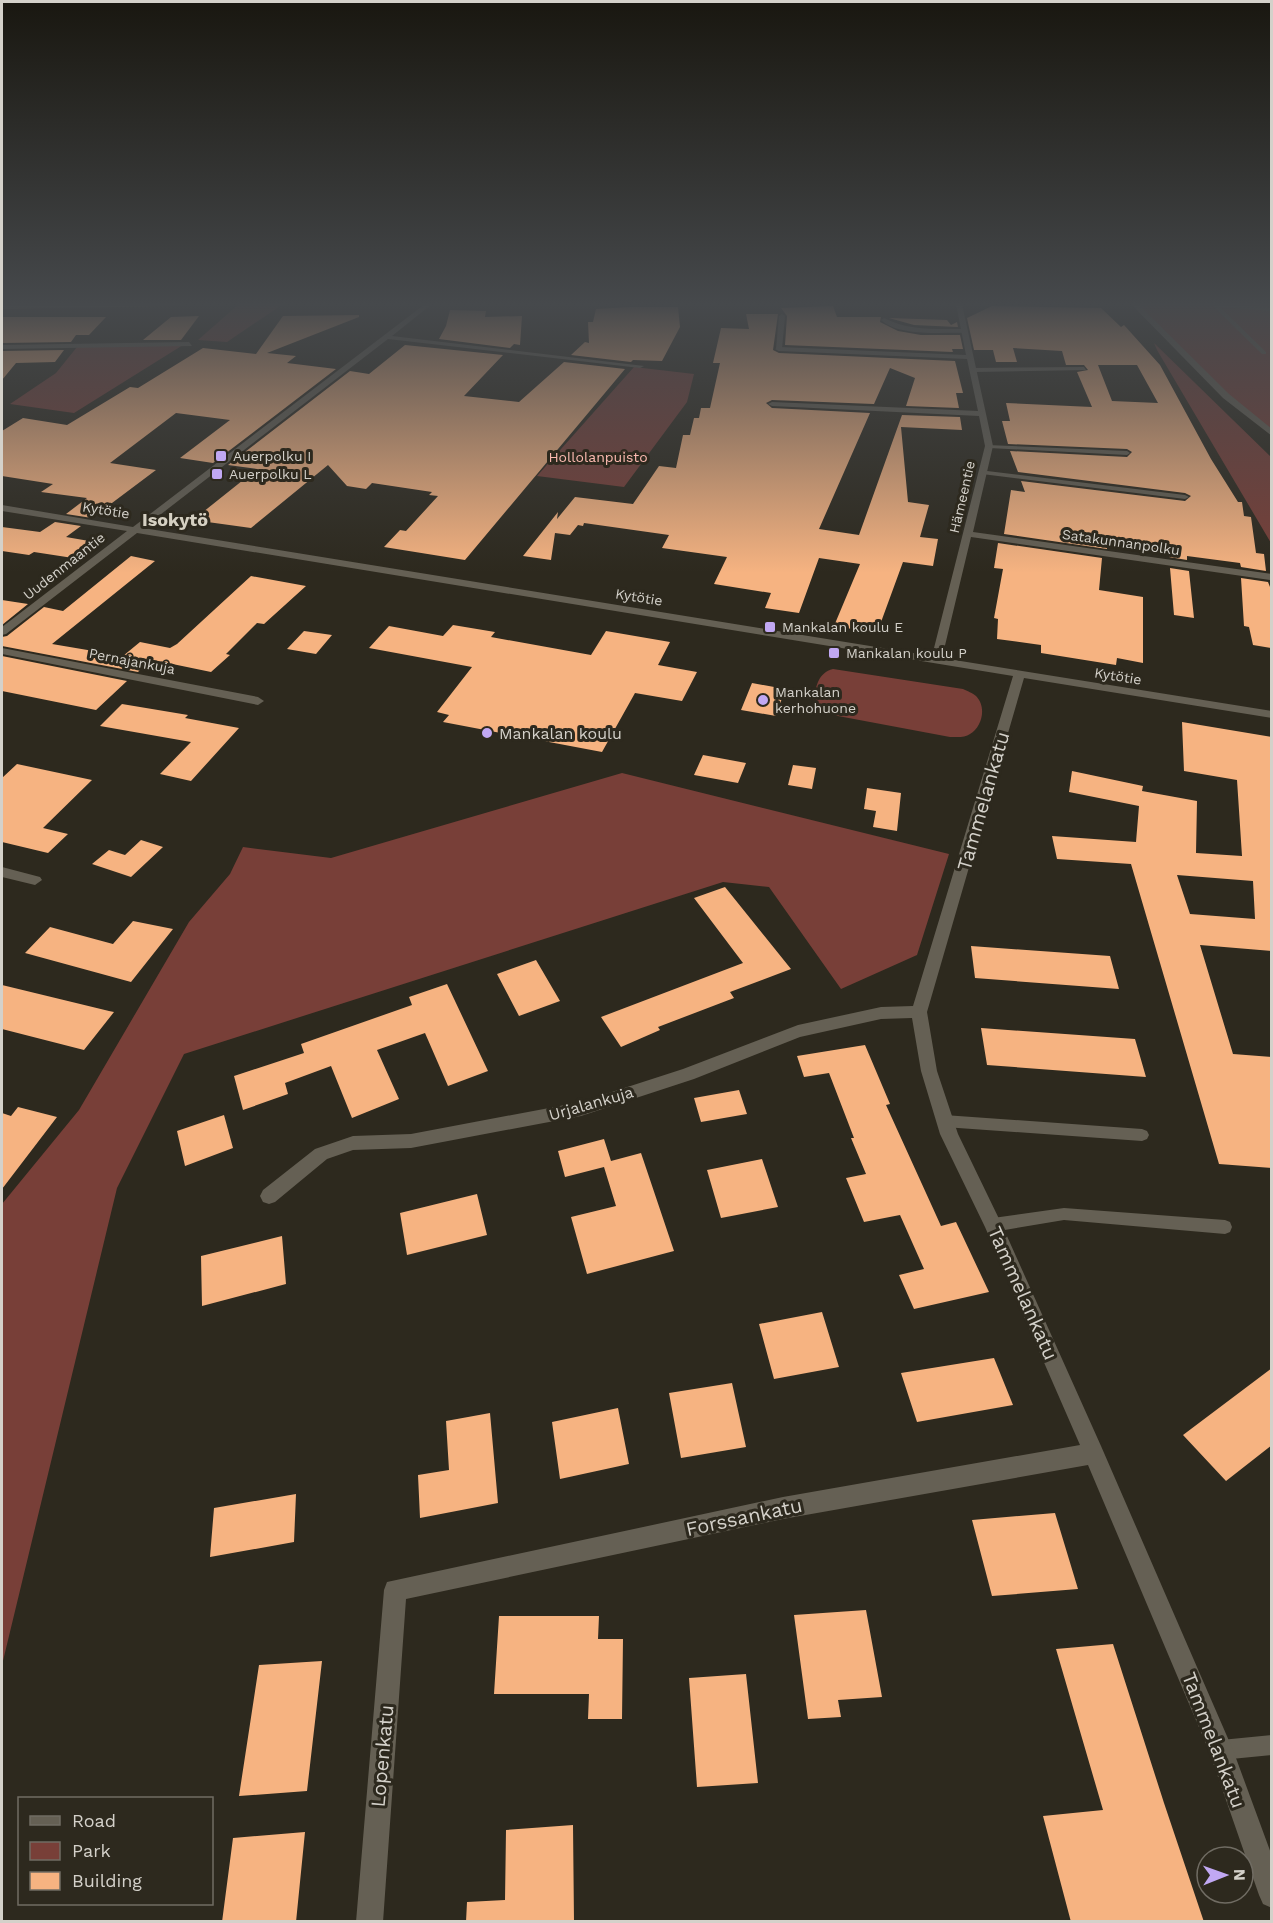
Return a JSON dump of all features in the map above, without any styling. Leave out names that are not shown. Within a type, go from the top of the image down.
[{"type":"street","name":"Uudenmaantie","points":[[2,632],[133,529],[312,394]]},
{"type":"street","name":"Hämeentie","points":[[936,661],[989,446],[978,394]]},
{"type":"street","points":[[1224,394],[1272,434]]},
{"type":"street","points":[[772,404],[982,414]]},
{"type":"street","name":"Kytötie","points":[[2,508],[1019,676],[1272,715]]},
{"type":"street","name":"Satakunnanpolku","points":[[968,534],[1270,577]]},
{"type":"street","name":"Pernajankuja","points":[[2,651],[258,701]]},
{"type":"street","name":"Tammelankatu","points":[[1019,676],[919,1012],[929,1071],[949,1134],[993,1225],[1094,1453],[1221,1750],[1272,1895]]},
{"type":"street","points":[[2,872],[34,880]]},
{"type":"street","name":"Urjalankuja","points":[[269,1196],[321,1154],[353,1143],[411,1141],[581,1109],[688,1074],[798,1031],[881,1013],[919,1012]]},
{"type":"street","name":"Forssankatu","points":[[395,1590],[783,1508],[1094,1453]]},
{"type":"street","name":"Lopenkatu","points":[[369,1922],[395,1590]]},
{"type":"lane","points":[[989,446],[1126,453]]},
{"type":"lane","points":[[982,472],[1185,497]]},
{"type":"lane","points":[[944,1121],[1142,1134]]},
{"type":"lane","points":[[993,1225],[1064,1214],[1225,1227]]},
{"type":"lane","points":[[1221,1750],[1272,1745]]},
{"type":"green space","points":[[25,394],[105,394],[74,413],[10,404]]},
{"type":"green space","name":"Hollolanpuisto","points":[[610,394],[689,394],[687,402],[624,487],[537,476]]},
{"type":"green space","points":[[1183,394],[1206,394],[1271,457],[1271,543]]},
{"type":"green space","points":[[1224,394],[1271,394],[1271,434]]},
{"type":"green space","points":[[833,669],[963,689],[975,695],[979,701],[982,711],[980,722],[978,727],[968,735],[950,737],[822,713],[813,699],[821,677]]},
{"type":"green space","points":[[622,773],[949,854],[917,955],[841,989],[769,887],[723,882],[184,1054],[117,1188],[2,1665],[2,1204],[79,1110],[189,922],[230,874],[243,847],[331,858]]},
{"type":"building","points":[[119,394],[304,394],[213,463],[180,458],[230,420],[176,413],[110,463],[156,470],[92,518],[66,514],[87,498],[41,492],[53,484],[2,476],[2,431],[23,418],[67,425]]},
{"type":"building","points":[[320,394],[466,394],[464,396],[519,402],[528,394],[604,394],[465,560],[384,547],[400,530],[406,531],[438,496],[429,495],[432,492],[372,483],[366,489],[347,486],[328,465],[251,528],[193,520],[257,469],[228,465]]},
{"type":"building","points":[[713,394],[879,394],[874,404],[772,400],[766,403],[772,408],[870,413],[819,529],[859,535],[902,415],[960,417],[962,430],[901,427],[908,502],[929,505],[920,537],[938,539],[933,566],[903,562],[877,633],[834,626],[860,564],[819,558],[799,613],[765,608],[771,593],[714,584],[727,557],[662,548],[669,535],[584,523],[583,526],[578,525],[570,535],[555,533],[551,560],[523,556],[558,512],[557,519],[575,497],[633,504],[659,466],[676,468],[683,435],[690,435],[694,418],[699,418],[701,408],[710,408]]},
{"type":"building","points":[[910,394],[956,394],[959,408],[906,406]]},
{"type":"building","points":[[1086,394],[1109,394],[1112,401],[1158,403],[1153,394],[1176,394],[1211,459],[1238,502],[1242,502],[1244,516],[1251,517],[1256,553],[1264,554],[1266,571],[1241,567],[1240,563],[1187,556],[1187,560],[1169,557],[1169,553],[1107,544],[1107,549],[1004,534],[1011,490],[1025,492],[1021,481],[1185,501],[1191,496],[1185,493],[1018,472],[1010,451],[1127,457],[1132,452],[1127,449],[1008,444],[1002,421],[1010,421],[1006,403],[1092,407]]},
{"type":"building","points":[[55,522],[81,526],[66,537],[95,542],[73,558],[34,552],[29,555],[2,551],[2,527],[40,532]]},
{"type":"building","points":[[998,543],[1102,558],[1099,590],[1143,597],[1143,663],[1117,658],[1116,665],[1041,653],[1041,645],[997,639],[998,619],[994,618],[1003,569],[994,568]]},
{"type":"building","points":[[131,556],[155,561],[52,644],[123,656],[140,642],[170,648],[251,576],[306,586],[264,624],[257,623],[226,654],[230,655],[211,672],[158,661],[153,666],[146,664],[138,672],[2,646],[2,637],[7,636],[44,607],[63,611]]},
{"type":"building","points":[[1170,568],[1189,571],[1194,618],[1174,615]]},
{"type":"building","points":[[1241,578],[1268,582],[1272,592],[1271,648],[1253,645],[1249,627],[1244,626]]},
{"type":"building","points":[[2,600],[28,604],[2,625]]},
{"type":"building","points":[[453,625],[495,632],[491,637],[591,655],[606,631],[670,642],[658,665],[697,672],[682,701],[635,693],[602,752],[443,722],[449,715],[437,712],[472,667],[369,648],[389,626],[443,636]]},
{"type":"building","points":[[304,631],[332,635],[316,654],[287,649]]},
{"type":"building","points":[[2,656],[127,681],[96,710],[2,691]]},
{"type":"building","name":"Mankalan kerhohuone","points":[[752,683],[785,689],[776,716],[741,710]]},
{"type":"building","points":[[122,704],[188,715],[185,718],[239,728],[191,781],[160,774],[191,742],[100,726]]},
{"type":"building","points":[[1182,722],[1272,737],[1272,951],[1200,945],[1233,1054],[1272,1057],[1272,1168],[1219,1164],[1131,864],[1057,859],[1052,836],[1136,842],[1139,806],[1069,792],[1072,771],[1143,786],[1142,791],[1197,801],[1196,853],[1242,856],[1237,780],[1184,771]],"holes":[[[1177,875],[1253,881],[1255,919],[1190,914]]]},
{"type":"building","points":[[703,755],[746,763],[738,783],[694,775]]},
{"type":"building","points":[[17,764],[92,780],[43,828],[68,834],[48,853],[2,842],[2,778]]},
{"type":"building","points":[[793,765],[816,768],[812,789],[788,785]]},
{"type":"building","points":[[867,788],[901,793],[897,831],[873,827],[876,811],[864,809]]},
{"type":"building","points":[[141,840],[163,847],[131,877],[92,864],[109,850],[125,855]]},
{"type":"building","points":[[725,887],[791,969],[730,992],[734,998],[658,1027],[660,1030],[621,1047],[601,1017],[743,963],[694,898]]},
{"type":"building","points":[[133,921],[173,929],[131,982],[25,953],[50,927],[113,944]]},
{"type":"building","points":[[971,946],[1110,956],[1119,989],[975,978]]},
{"type":"building","points":[[536,960],[560,1001],[519,1016],[497,974]]},
{"type":"building","points":[[447,984],[488,1071],[448,1086],[425,1033],[377,1050],[399,1099],[352,1118],[331,1066],[285,1083],[288,1094],[243,1110],[234,1076],[304,1053],[301,1044],[412,1005],[409,997]]},
{"type":"building","points":[[2,985],[114,1012],[84,1050],[2,1029]]},
{"type":"building","points":[[981,1028],[1135,1039],[1146,1077],[987,1065]]},
{"type":"building","points":[[865,1045],[890,1104],[886,1105],[941,1226],[956,1222],[989,1292],[914,1309],[899,1275],[924,1269],[900,1215],[864,1222],[846,1178],[866,1174],[829,1073],[804,1077],[797,1056]]},
{"type":"building","points":[[739,1090],[747,1114],[701,1122],[694,1098]]},
{"type":"building","points":[[18,1107],[57,1117],[2,1189],[2,1113],[11,1116]]},
{"type":"building","points":[[224,1115],[233,1148],[185,1166],[177,1131]]},
{"type":"building","points":[[604,1139],[611,1161],[641,1153],[674,1251],[587,1274],[571,1217],[616,1206],[604,1167],[565,1177],[558,1151]]},
{"type":"building","points":[[762,1159],[778,1207],[721,1218],[707,1170]]},
{"type":"building","points":[[477,1194],[487,1235],[407,1255],[400,1213]]},
{"type":"building","points":[[282,1236],[286,1284],[202,1306],[201,1256]]},
{"type":"building","points":[[822,1312],[839,1367],[774,1379],[759,1324]]},
{"type":"building","points":[[994,1358],[1013,1405],[917,1422],[901,1373]]},
{"type":"building","points":[[1272,1368],[1272,1445],[1226,1481],[1183,1435]]},
{"type":"building","points":[[732,1383],[746,1447],[681,1458],[669,1393]]},
{"type":"building","points":[[618,1408],[629,1464],[560,1479],[552,1422]]},
{"type":"building","points":[[490,1413],[498,1503],[420,1518],[418,1475],[449,1470],[446,1421]]},
{"type":"building","points":[[296,1494],[294,1542],[210,1557],[214,1508]]},
{"type":"building","points":[[1055,1513],[1078,1589],[992,1596],[972,1520]]},
{"type":"building","points":[[866,1610],[882,1697],[838,1700],[841,1717],[808,1719],[794,1615]]},
{"type":"building","points":[[499,1616],[599,1616],[598,1639],[623,1639],[622,1719],[588,1719],[589,1694],[494,1694]]},
{"type":"building","points":[[1113,1644],[1195,1895],[1195,1905],[1198,1905],[1204,1922],[1071,1922],[1043,1816],[1103,1810],[1056,1649]]},
{"type":"building","points":[[322,1661],[307,1791],[239,1796],[259,1665]]},
{"type":"building","points":[[746,1674],[758,1783],[697,1787],[689,1678]]},
{"type":"building","points":[[573,1825],[574,1922],[466,1922],[467,1902],[505,1900],[506,1830]]},
{"type":"building","points":[[305,1832],[296,1922],[222,1922],[233,1838]]},
{"type":"place","name":"Auerpolku I","points":[[221,456]]},
{"type":"place","name":"Auerpolku L","points":[[217,474]]},
{"type":"place","name":"Mankalan koulu E","points":[[770,627]]},
{"type":"place","name":"Mankalan koulu P","points":[[834,653]]},
{"type":"place","name":"Mankalan kerhohuone","points":[[763,700]]},
{"type":"place","name":"Mankalan koulu","points":[[487,733]]},
{"type":"district","name":"Isokytö","points":[[175,520]]}]
